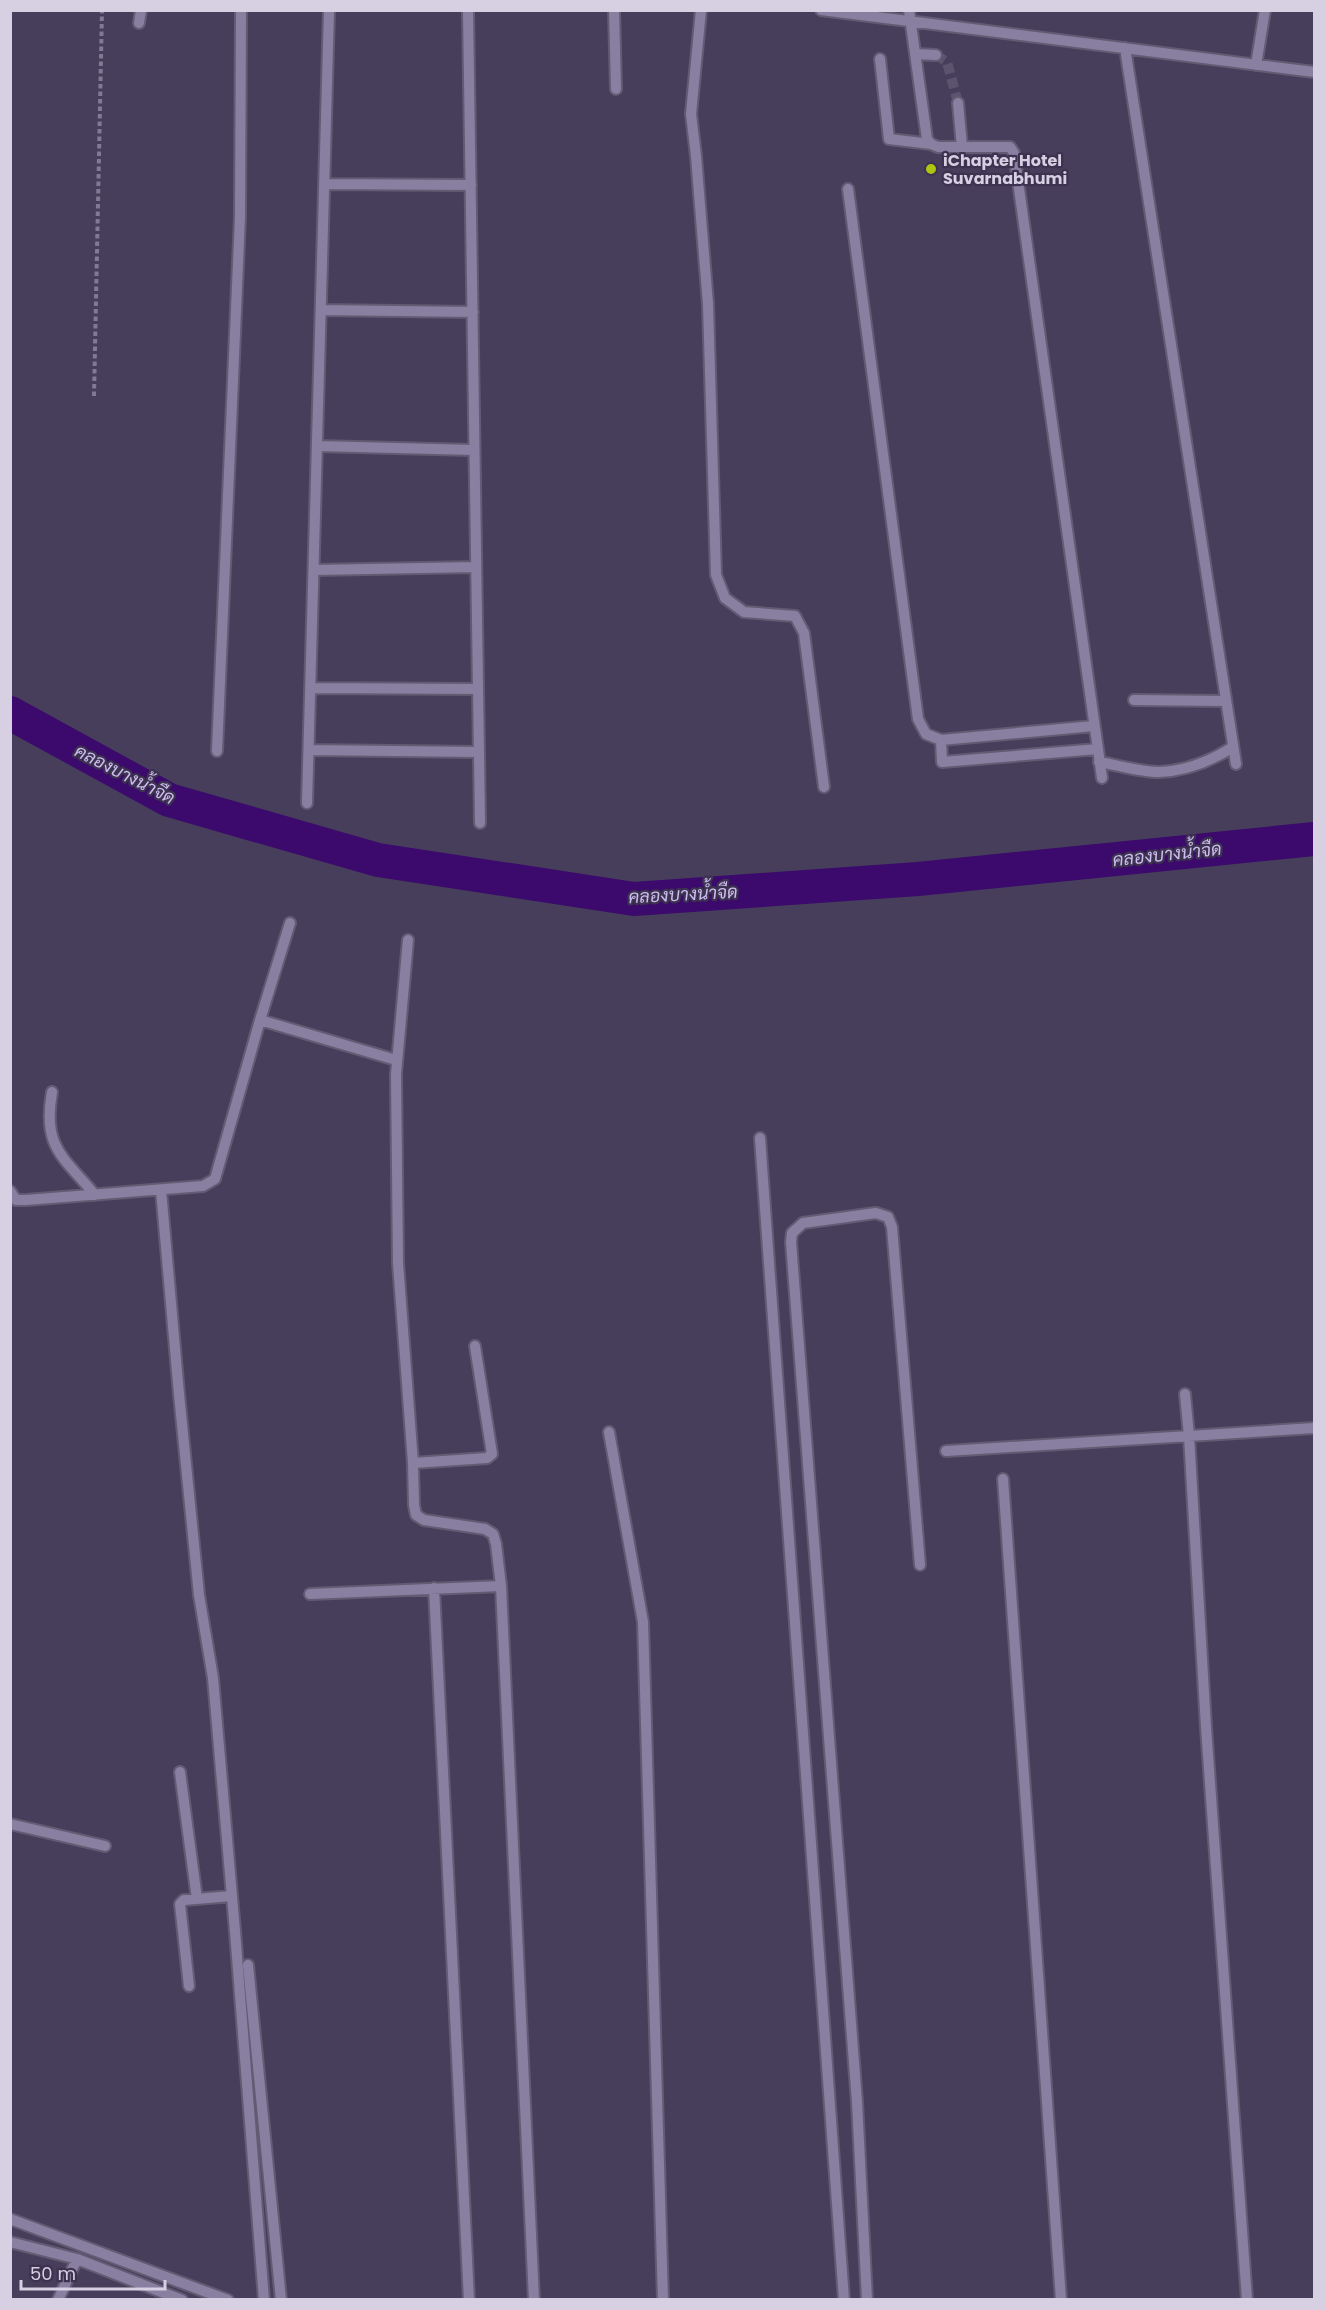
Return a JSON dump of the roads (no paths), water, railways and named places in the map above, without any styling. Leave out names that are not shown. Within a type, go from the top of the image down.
[{"type":"street","points":[[139,23],[141,10]]},
{"type":"street","points":[[217,752],[240,217],[241,10]]},
{"type":"street","points":[[307,803],[329,10]]},
{"type":"street","points":[[468,10],[480,823]]},
{"type":"street","points":[[614,10],[616,88]]},
{"type":"street","points":[[700,10],[691,114],[708,304],[716,575],[725,598],[744,612],[795,616],[801,624],[824,787]]},
{"type":"street","points":[[821,10],[910,16],[1125,48],[1314,72]]},
{"type":"street","points":[[1256,65],[1265,10]]},
{"type":"street","points":[[910,16],[927,139],[931,144]]},
{"type":"street","points":[[1125,48],[1236,764]]},
{"type":"street","points":[[916,54],[936,56]]},
{"type":"street","points":[[880,59],[890,138],[938,147],[1010,147],[1014,153],[1102,778]]},
{"type":"street","points":[[958,103],[962,147]]},
{"type":"street","points":[[324,184],[471,185]]},
{"type":"street","points":[[848,189],[918,719],[926,734],[941,740],[1094,726]]},
{"type":"street","points":[[321,310],[472,312]]},
{"type":"street","points":[[317,446],[474,450]]},
{"type":"street","points":[[314,570],[476,567]]},
{"type":"street","points":[[311,688],[478,689]]},
{"type":"street","points":[[1134,700],[1226,701]]},
{"type":"street","points":[[941,740],[942,762],[1098,749]]},
{"type":"street","points":[[1100,762],[1159,772],[1197,766],[1233,747]]},
{"type":"street","points":[[309,750],[479,752]]},
{"type":"street","points":[[10,1191],[16,1200],[203,1186],[215,1179],[290,923]]},
{"type":"street","points":[[408,940],[396,1060],[398,1263],[414,1505],[416,1515],[424,1520],[485,1529],[494,1534],[501,1586],[534,2300]]},
{"type":"street","points":[[260,1020],[396,1060]]},
{"type":"street","points":[[52,1092],[49,1112],[53,1142],[62,1158],[95,1195]]},
{"type":"street","points":[[760,1138],[812,1887],[844,2300]]},
{"type":"street","points":[[161,1190],[200,1595],[213,1678],[264,2300]]},
{"type":"street","points":[[867,2300],[857,2102],[792,1242],[792,1233],[803,1223],[876,1212],[888,1217],[892,1227],[920,1565]]},
{"type":"street","points":[[412,1463],[487,1458],[492,1454],[475,1346]]},
{"type":"street","points":[[1185,1394],[1206,1728],[1247,2300]]},
{"type":"street","points":[[946,1451],[1314,1428]]},
{"type":"street","points":[[609,1432],[643,1623],[663,2300]]},
{"type":"street","points":[[1003,1479],[1061,2300]]},
{"type":"street","points":[[310,1594],[501,1586]]},
{"type":"street","points":[[434,1588],[469,2300]]},
{"type":"street","points":[[180,1772],[197,1899]]},
{"type":"street","points":[[10,1824],[105,1846]]},
{"type":"street","points":[[189,1986],[180,1904],[184,1900],[232,1896]]},
{"type":"street","points":[[248,1965],[281,2300]]},
{"type":"street","points":[[10,2219],[228,2300]]},
{"type":"street","points":[[10,2242],[77,2259],[182,2300]]},
{"type":"street","points":[[58,2300],[77,2259]]},
{"type":"waterway","name":"คลองบางน้ำจืด","points":[[10,713],[169,800],[378,860],[634,899],[918,879],[1314,839]]},
{"type":"tunnel","points":[[936,55],[947,62],[958,103]]},
{"type":"place","name":"iChapter Hotel Suvarnabhumi","points":[[931,169]]}]
